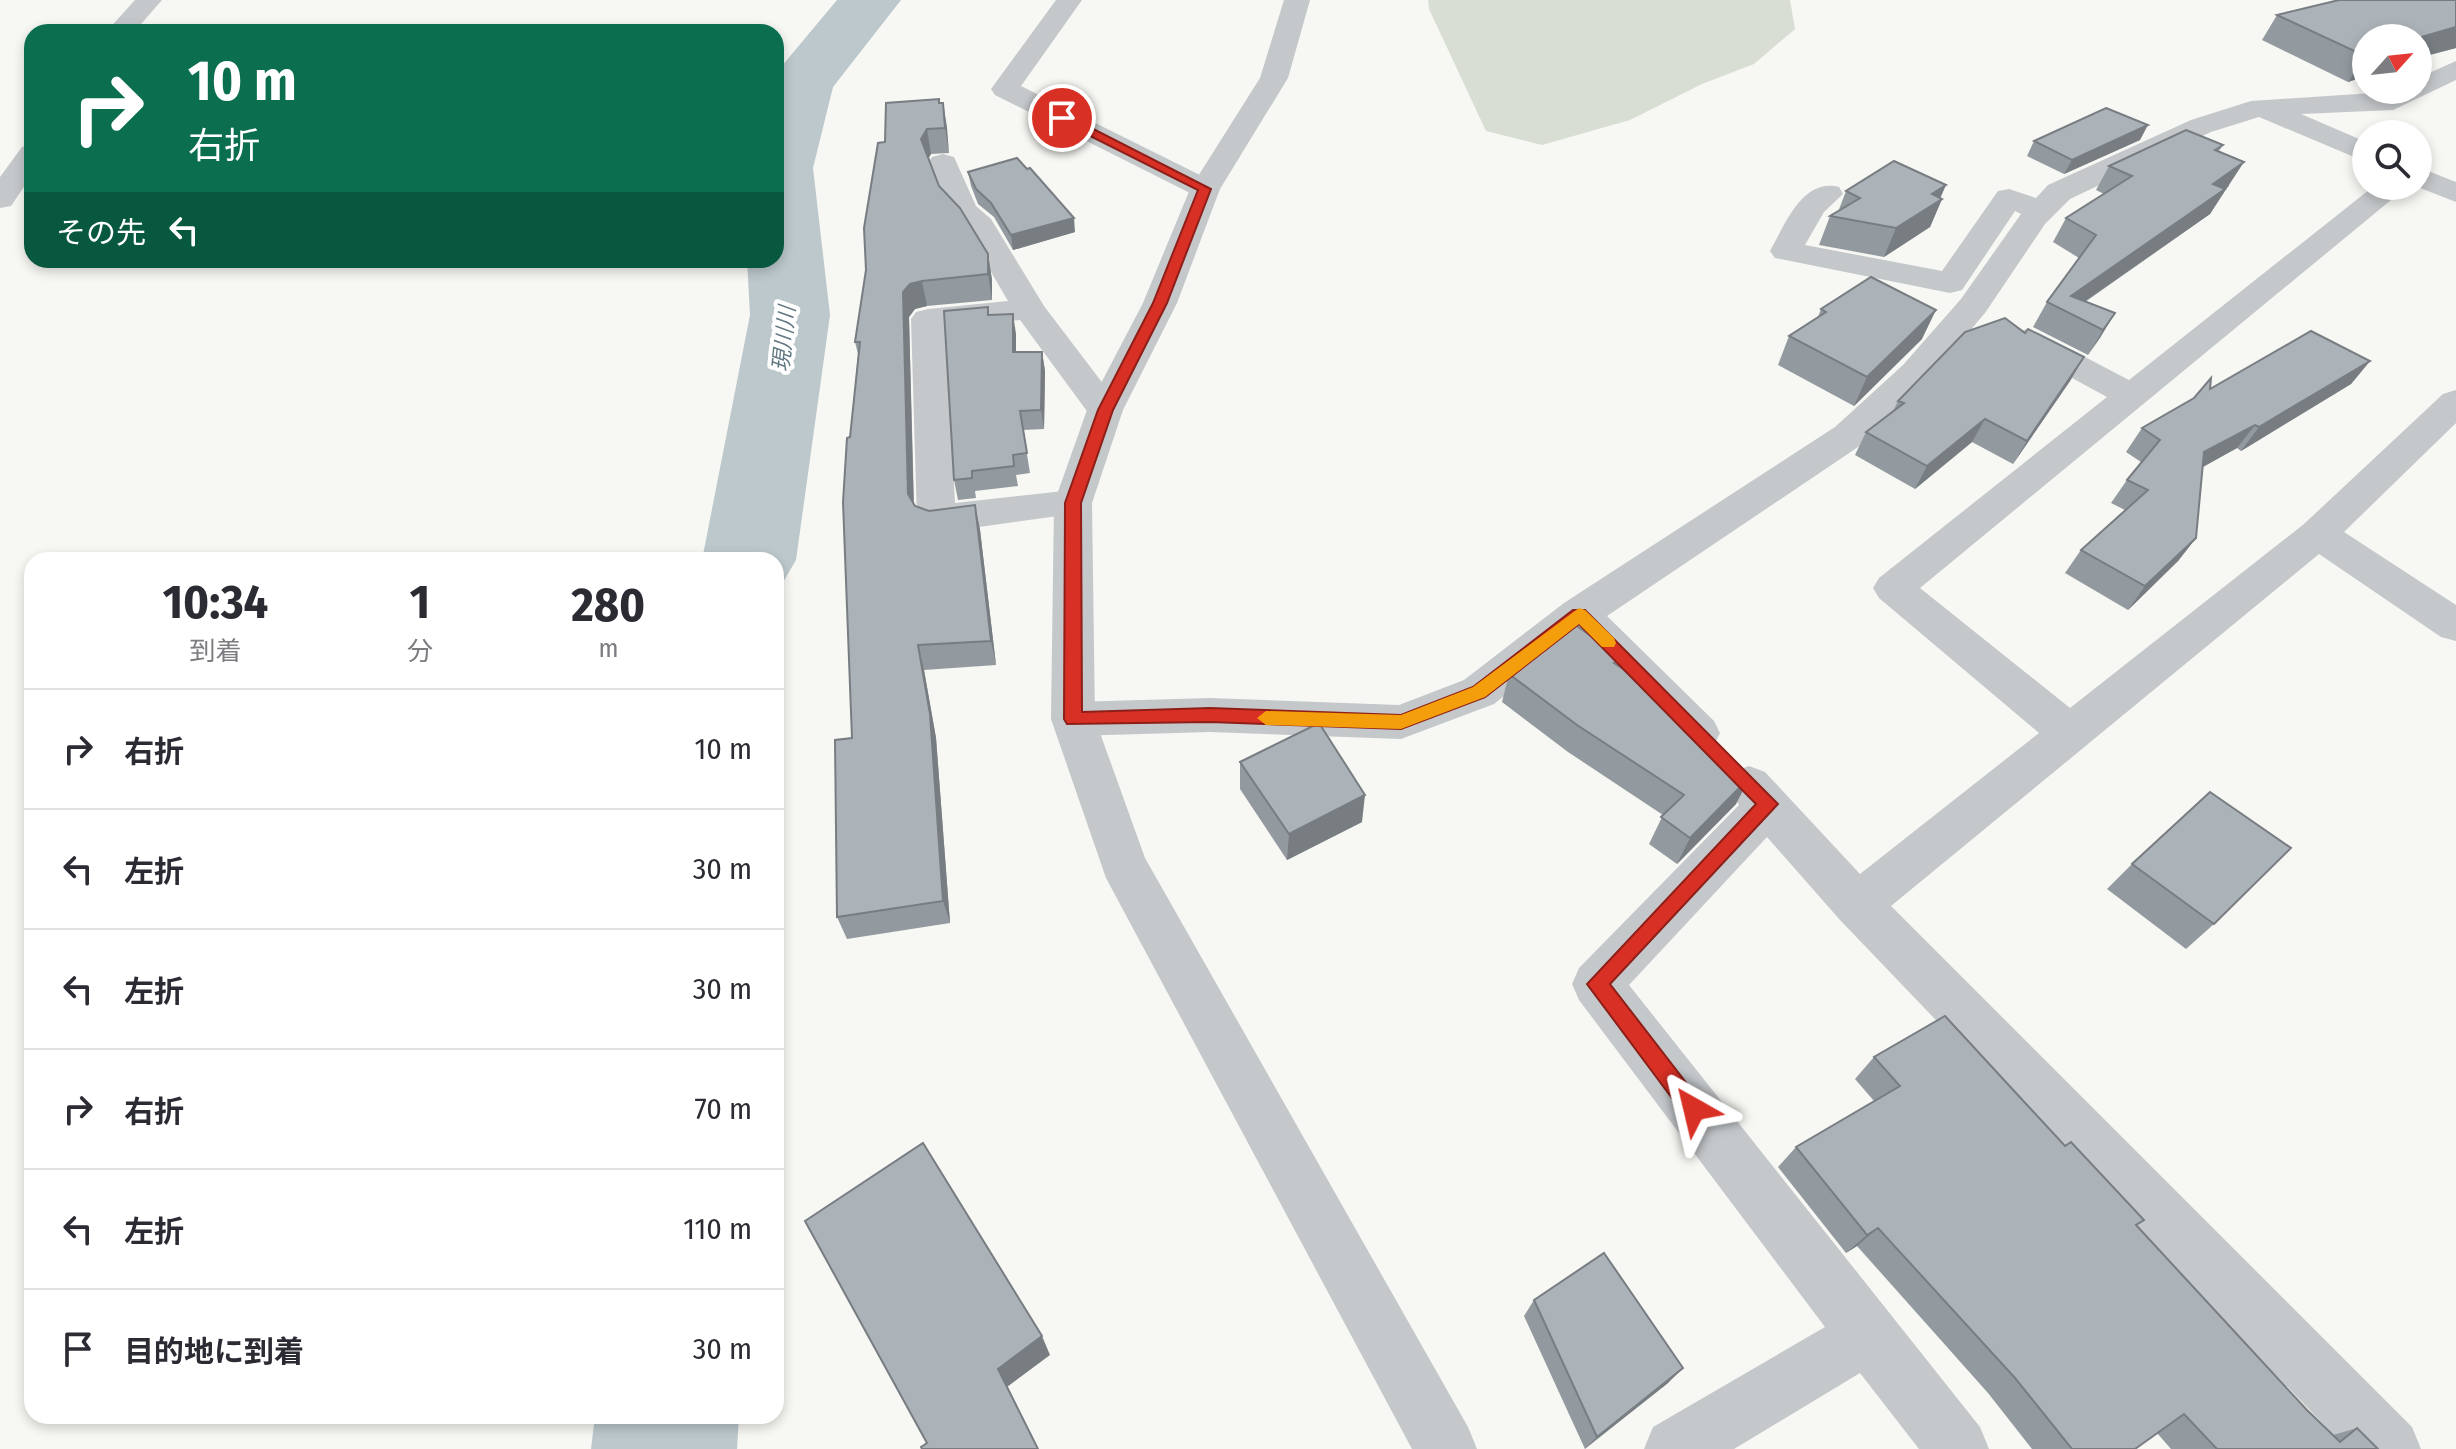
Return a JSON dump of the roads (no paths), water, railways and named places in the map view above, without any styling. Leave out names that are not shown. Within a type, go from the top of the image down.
[{"type":"street","points":[[126,24],[149,0]]},
{"type":"street","points":[[1069,0],[1005,89],[1205,189]]},
{"type":"street","points":[[1297,0],[1274,78],[1205,189],[1160,303],[1105,410],[1073,503],[1073,719],[1123,864],[1446,1449]]},
{"type":"street","points":[[2432,81],[2456,69]]},
{"type":"street","points":[[1073,719],[1210,715],[1401,722],[1479,692],[1579,614],[1848,436],[1915,373],[1966,313],[2059,192],[2201,126],[2261,107],[2352,103]]},
{"type":"street","points":[[2261,107],[2352,147]]},
{"type":"street","points":[[943,163],[962,210],[980,226],[1029,309],[1105,410]]},
{"type":"street","points":[[0,199],[24,164]]},
{"type":"street","points":[[2432,182],[2456,193]]},
{"type":"street","points":[[1828,194],[1811,207],[1786,251],[1950,283],[2009,198],[2042,211]]},
{"type":"street","points":[[2070,733],[1893,588],[2376,200]]},
{"type":"street","points":[[1029,309],[928,319],[936,519],[1073,503]]},
{"type":"street","points":[[1966,313],[2047,350],[2132,396]]},
{"type":"street","points":[[1857,905],[2318,534],[2456,402]]},
{"type":"street","points":[[2318,534],[2456,626]]},
{"type":"street","points":[[1579,614],[1769,804],[1857,905],[2390,1449]]},
{"type":"street","points":[[1769,804],[1597,984],[1958,1449]]},
{"type":"street","points":[[1675,1449],[1868,1335]]},
{"type":"waterway","name":"現川川","points":[[784,144],[801,85],[870,0]]},
{"type":"waterway","name":"現川川","points":[[750,552],[790,315],[784,247]]},
{"type":"waterway","name":"現川川","points":[[664,1449],[666,1424]]}]
